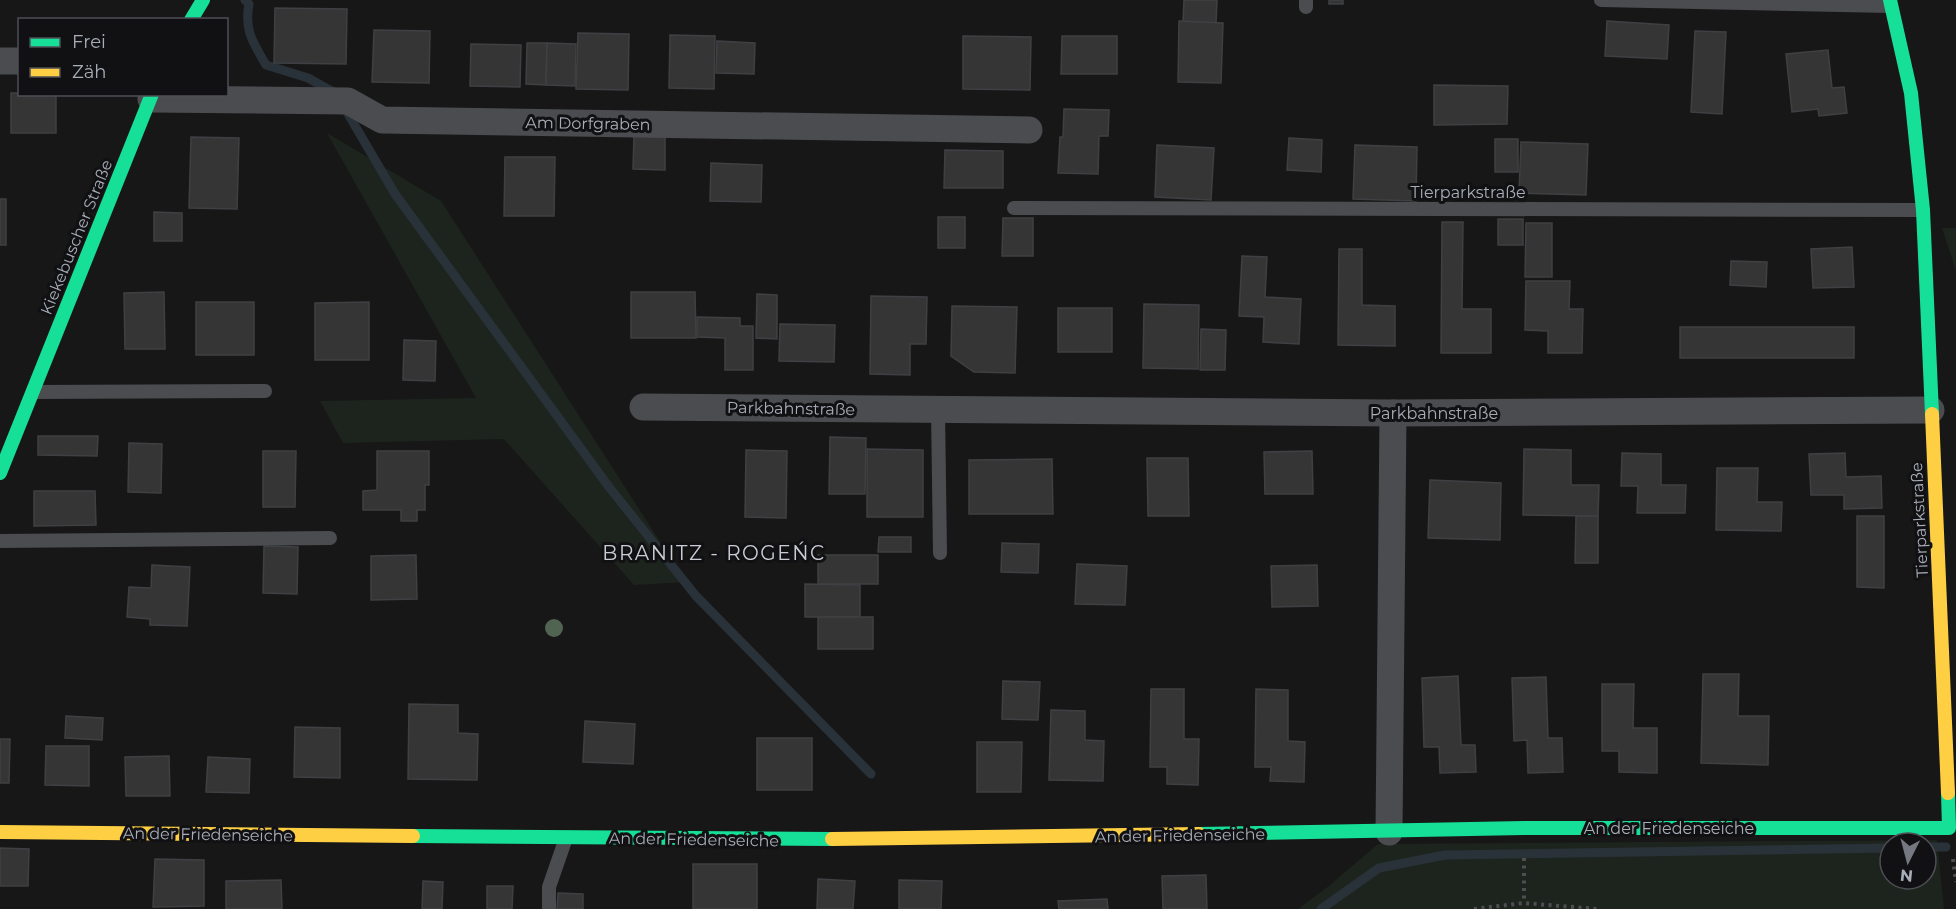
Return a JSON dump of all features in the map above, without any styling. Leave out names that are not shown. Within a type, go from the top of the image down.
[{"type":"street","points":[[192,18],[203,0]]},
{"type":"street","name":"Tierparkstraße","points":[[1890,3],[1911,93],[1923,210],[1949,828]]},
{"type":"street","points":[[0,61],[18,61]]},
{"type":"street","name":"Am Dorfgraben","points":[[152,97],[348,101],[382,120],[1029,130]]},
{"type":"street","name":"Kiekebuscher Straße","points":[[0,473],[152,97]]},
{"type":"street","name":"Parkbahnstraße","points":[[643,407],[1393,413],[1931,410]]},
{"type":"street","points":[[1389,832],[1393,413]]},
{"type":"street","name":"An der Friedenseiche","points":[[0,832],[783,840],[1389,832],[1524,828],[1949,828]]},
{"type":"lane","points":[[1601,0],[1890,3]]},
{"type":"lane","name":"Tierparkstraße","points":[[1014,208],[1923,210]]},
{"type":"lane","points":[[31,392],[265,391]]},
{"type":"lane","points":[[938,410],[940,553]]},
{"type":"lane","points":[[0,542],[330,537]]},
{"type":"lane","points":[[549,909],[549,887],[566,838]]},
{"type":"path","points":[[1524,865],[1524,903]]},
{"type":"path","points":[[1474,909],[1524,903],[1597,909]]},
{"type":"shaded area","points":[[327,133],[441,201],[686,582],[634,585],[504,439],[343,443],[320,401],[476,398]]},
{"type":"shaded area","points":[[1942,228],[1956,228],[1956,271]]},
{"type":"shaded area","points":[[1878,840],[1878,891],[1938,891],[1938,850],[1944,909],[1298,909],[1378,844]]},
{"type":"building","points":[[1184,0],[1217,0],[1216,23],[1183,22]]},
{"type":"building","points":[[1329,0],[1343,0],[1343,4],[1329,4]]},
{"type":"building","points":[[275,8],[347,9],[346,64],[274,63]]},
{"type":"building","points":[[1179,21],[1223,23],[1221,83],[1178,82]]},
{"type":"building","points":[[1607,21],[1669,25],[1667,59],[1605,56]]},
{"type":"building","points":[[374,30],[430,31],[429,83],[372,82]]},
{"type":"building","points":[[1695,31],[1726,32],[1722,114],[1691,112]]},
{"type":"building","points":[[578,33],[629,34],[628,90],[576,89]]},
{"type":"building","points":[[670,35],[715,36],[714,89],[669,88]]},
{"type":"building","points":[[963,36],[1031,37],[1030,90],[963,89]]},
{"type":"building","points":[[1062,36],[1117,36],[1117,74],[1061,74]]},
{"type":"building","points":[[717,41],[755,43],[754,74],[716,73]]},
{"type":"building","points":[[527,43],[547,43],[546,85],[526,84]]},
{"type":"building","points":[[547,43],[576,44],[575,86],[546,85]]},
{"type":"building","points":[[471,44],[521,45],[520,87],[470,86]]},
{"type":"building","points":[[1828,50],[1832,88],[1844,87],[1847,113],[1819,116],[1818,109],[1792,112],[1786,54]]},
{"type":"building","points":[[1434,85],[1508,86],[1507,124],[1434,125]]},
{"type":"building","points":[[11,93],[18,93],[18,96],[56,96],[56,133],[11,133]]},
{"type":"building","points":[[1064,109],[1109,110],[1108,136],[1099,136],[1098,174],[1058,173]]},
{"type":"building","points":[[634,135],[665,135],[665,170],[633,169]]},
{"type":"building","points":[[191,137],[239,138],[237,209],[189,208]]},
{"type":"building","points":[[1289,138],[1322,140],[1321,172],[1287,170]]},
{"type":"building","points":[[1495,139],[1518,139],[1518,172],[1495,172]]},
{"type":"building","points":[[1521,142],[1588,144],[1586,195],[1519,193]]},
{"type":"building","points":[[1157,145],[1214,148],[1211,200],[1155,197]]},
{"type":"building","points":[[1355,145],[1417,147],[1416,201],[1353,199]]},
{"type":"building","points":[[945,150],[1003,151],[1003,188],[944,188]]},
{"type":"building","points":[[505,157],[555,157],[554,216],[504,216]]},
{"type":"building","points":[[711,163],[762,165],[761,202],[710,201]]},
{"type":"building","points":[[0,199],[6,199],[6,245],[0,245]]},
{"type":"building","points":[[154,212],[182,213],[182,241],[154,241]]},
{"type":"building","points":[[938,217],[965,217],[965,248],[938,248]]},
{"type":"building","points":[[1003,218],[1033,218],[1033,256],[1002,256]]},
{"type":"building","points":[[1498,219],[1523,219],[1523,245],[1498,245]]},
{"type":"building","points":[[1442,222],[1463,222],[1462,309],[1491,309],[1491,353],[1441,353]]},
{"type":"building","points":[[1526,223],[1552,223],[1552,277],[1525,277]]},
{"type":"building","points":[[1852,247],[1854,287],[1813,288],[1811,249]]},
{"type":"building","points":[[1339,249],[1362,249],[1362,305],[1395,306],[1395,346],[1338,345]]},
{"type":"building","points":[[1242,256],[1267,257],[1265,297],[1301,299],[1299,344],[1263,342],[1264,317],[1239,316]]},
{"type":"building","points":[[1731,261],[1767,262],[1766,287],[1730,285]]},
{"type":"building","points":[[1526,281],[1570,281],[1569,309],[1583,309],[1582,353],[1548,353],[1548,331],[1525,330]]},
{"type":"building","points":[[164,292],[165,349],[125,349],[124,293]]},
{"type":"building","points":[[631,292],[695,292],[696,338],[631,338]]},
{"type":"building","points":[[757,294],[777,295],[777,339],[756,338]]},
{"type":"building","points":[[871,296],[927,297],[926,344],[910,344],[910,375],[870,374]]},
{"type":"building","points":[[196,302],[254,302],[254,355],[196,355]]},
{"type":"building","points":[[369,302],[369,360],[315,360],[315,303]]},
{"type":"building","points":[[1144,304],[1199,305],[1198,369],[1143,368]]},
{"type":"building","points":[[952,306],[1017,307],[1015,373],[974,372],[951,356]]},
{"type":"building","points":[[1058,308],[1112,308],[1112,352],[1058,352]]},
{"type":"building","points":[[697,317],[740,318],[740,326],[753,326],[753,370],[725,370],[725,338],[697,337]]},
{"type":"building","points":[[780,324],[835,325],[834,362],[779,361]]},
{"type":"building","points":[[1680,327],[1854,327],[1854,358],[1680,358]]},
{"type":"building","points":[[1201,329],[1226,330],[1225,370],[1200,370]]},
{"type":"building","points":[[404,340],[436,341],[435,381],[403,380]]},
{"type":"building","points":[[38,436],[98,436],[97,456],[38,455]]},
{"type":"building","points":[[830,437],[866,438],[865,494],[829,494]]},
{"type":"building","points":[[129,443],[162,444],[161,493],[128,492]]},
{"type":"building","points":[[867,449],[923,450],[923,517],[867,517]]},
{"type":"building","points":[[1524,449],[1571,450],[1571,485],[1599,485],[1598,516],[1523,515]]},
{"type":"building","points":[[746,450],[787,451],[786,518],[745,517]]},
{"type":"building","points":[[263,451],[296,451],[295,507],[263,507]]},
{"type":"building","points":[[377,451],[429,451],[429,485],[425,485],[425,510],[417,510],[417,521],[401,521],[401,510],[363,510],[363,491],[377,490]]},
{"type":"building","points":[[1312,451],[1313,494],[1265,494],[1264,452]]},
{"type":"building","points":[[1622,453],[1661,454],[1661,485],[1686,485],[1685,513],[1637,513],[1638,486],[1621,486]]},
{"type":"building","points":[[1845,453],[1846,477],[1881,476],[1882,508],[1844,509],[1844,495],[1811,495],[1809,454]]},
{"type":"building","points":[[1147,458],[1188,458],[1189,516],[1148,516]]},
{"type":"building","points":[[1052,459],[1053,514],[969,514],[969,460]]},
{"type":"building","points":[[1717,468],[1758,468],[1757,502],[1782,502],[1781,531],[1716,530]]},
{"type":"building","points":[[1430,480],[1501,483],[1500,540],[1428,538]]},
{"type":"building","points":[[34,491],[95,491],[96,525],[34,526]]},
{"type":"building","points":[[1576,516],[1598,516],[1598,563],[1575,563]]},
{"type":"building","points":[[1857,516],[1884,516],[1884,588],[1857,587]]},
{"type":"building","points":[[879,537],[911,537],[911,552],[878,552]]},
{"type":"building","points":[[1002,543],[1039,544],[1038,573],[1001,572]]},
{"type":"building","points":[[264,546],[298,547],[297,594],[263,593]]},
{"type":"building","points":[[416,555],[417,599],[371,600],[371,556]]},
{"type":"building","points":[[818,555],[878,555],[878,584],[818,584]]},
{"type":"building","points":[[1077,564],[1127,566],[1125,605],[1075,604]]},
{"type":"building","points":[[152,565],[190,567],[187,626],[150,625],[150,619],[127,617],[129,587],[151,588]]},
{"type":"building","points":[[1317,565],[1318,606],[1272,607],[1271,566]]},
{"type":"building","points":[[805,584],[860,585],[860,617],[805,617]]},
{"type":"building","points":[[818,617],[873,617],[873,649],[818,649]]},
{"type":"building","points":[[1703,674],[1739,674],[1738,716],[1769,716],[1768,765],[1701,763]]},
{"type":"building","points":[[1458,676],[1461,745],[1475,745],[1476,772],[1440,773],[1439,747],[1424,747],[1422,678]]},
{"type":"building","points":[[1546,677],[1548,738],[1562,738],[1563,772],[1528,773],[1527,740],[1514,741],[1512,678]]},
{"type":"building","points":[[1003,681],[1040,682],[1038,720],[1002,719]]},
{"type":"building","points":[[1602,684],[1634,684],[1633,728],[1657,728],[1657,773],[1619,772],[1619,751],[1602,751]]},
{"type":"building","points":[[1151,689],[1184,689],[1184,739],[1199,739],[1198,785],[1167,784],[1167,767],[1150,767]]},
{"type":"building","points":[[1256,689],[1288,690],[1288,741],[1305,742],[1304,782],[1270,781],[1271,767],[1255,767]]},
{"type":"building","points":[[409,704],[458,705],[458,733],[478,734],[477,780],[408,779]]},
{"type":"building","points":[[1051,710],[1085,711],[1085,740],[1104,741],[1103,781],[1049,780]]},
{"type":"building","points":[[66,716],[103,718],[102,740],[65,738]]},
{"type":"building","points":[[585,721],[635,724],[633,764],[583,762]]},
{"type":"building","points":[[295,727],[340,728],[340,778],[294,777]]},
{"type":"building","points":[[757,738],[812,738],[812,790],[757,790]]},
{"type":"building","points":[[0,739],[10,739],[9,783],[0,783]]},
{"type":"building","points":[[977,742],[1022,742],[1021,792],[977,792]]},
{"type":"building","points":[[46,746],[89,746],[89,786],[45,785]]},
{"type":"building","points":[[169,756],[170,796],[126,796],[125,757]]},
{"type":"building","points":[[208,757],[250,759],[249,793],[206,792]]},
{"type":"building","points":[[0,848],[29,849],[28,886],[0,886]]},
{"type":"building","points":[[155,859],[204,860],[204,906],[153,907]]},
{"type":"building","points":[[693,864],[757,864],[757,909],[693,909]]},
{"type":"building","points":[[1206,875],[1207,909],[1163,909],[1162,876]]},
{"type":"building","points":[[818,879],[855,881],[853,909],[817,909]]},
{"type":"building","points":[[281,880],[282,909],[226,909],[226,881]]},
{"type":"building","points":[[899,880],[942,881],[941,909],[899,909]]},
{"type":"building","points":[[423,881],[443,882],[442,909],[422,909]]},
{"type":"building","points":[[487,886],[513,886],[512,909],[487,909]]},
{"type":"building","points":[[558,893],[583,894],[583,909],[557,909]]},
{"type":"building","points":[[1107,899],[1108,909],[1059,909],[1058,901]]},
{"type":"waterway","points":[[245,0],[249,4],[248,22],[251,36],[266,65],[308,78],[335,93]]},
{"type":"waterway","points":[[344,107],[395,194],[609,487],[696,596],[871,774]]},
{"type":"waterway","points":[[1938,847],[1946,847]]},
{"type":"waterway","points":[[1321,909],[1379,868],[1445,855],[1878,848]]},
{"type":"traffic: fast","points":[[192,18],[203,0]]},
{"type":"traffic: fast","points":[[1890,0],[1911,93],[1923,210],[1932,414]]},
{"type":"traffic: fast","points":[[0,473],[151,96]]},
{"type":"traffic: fast","points":[[1199,834],[1524,828],[1949,828],[1948,793]]},
{"type":"traffic: fast","points":[[413,836],[832,839]]},
{"type":"traffic: slow","points":[[1932,414],[1948,793]]},
{"type":"traffic: slow","points":[[0,832],[413,836]]},
{"type":"traffic: slow","points":[[832,839],[1199,834]]},
{"type":"district","name":"BRANITZ - ROGEŃC","points":[[714,553]]}]
